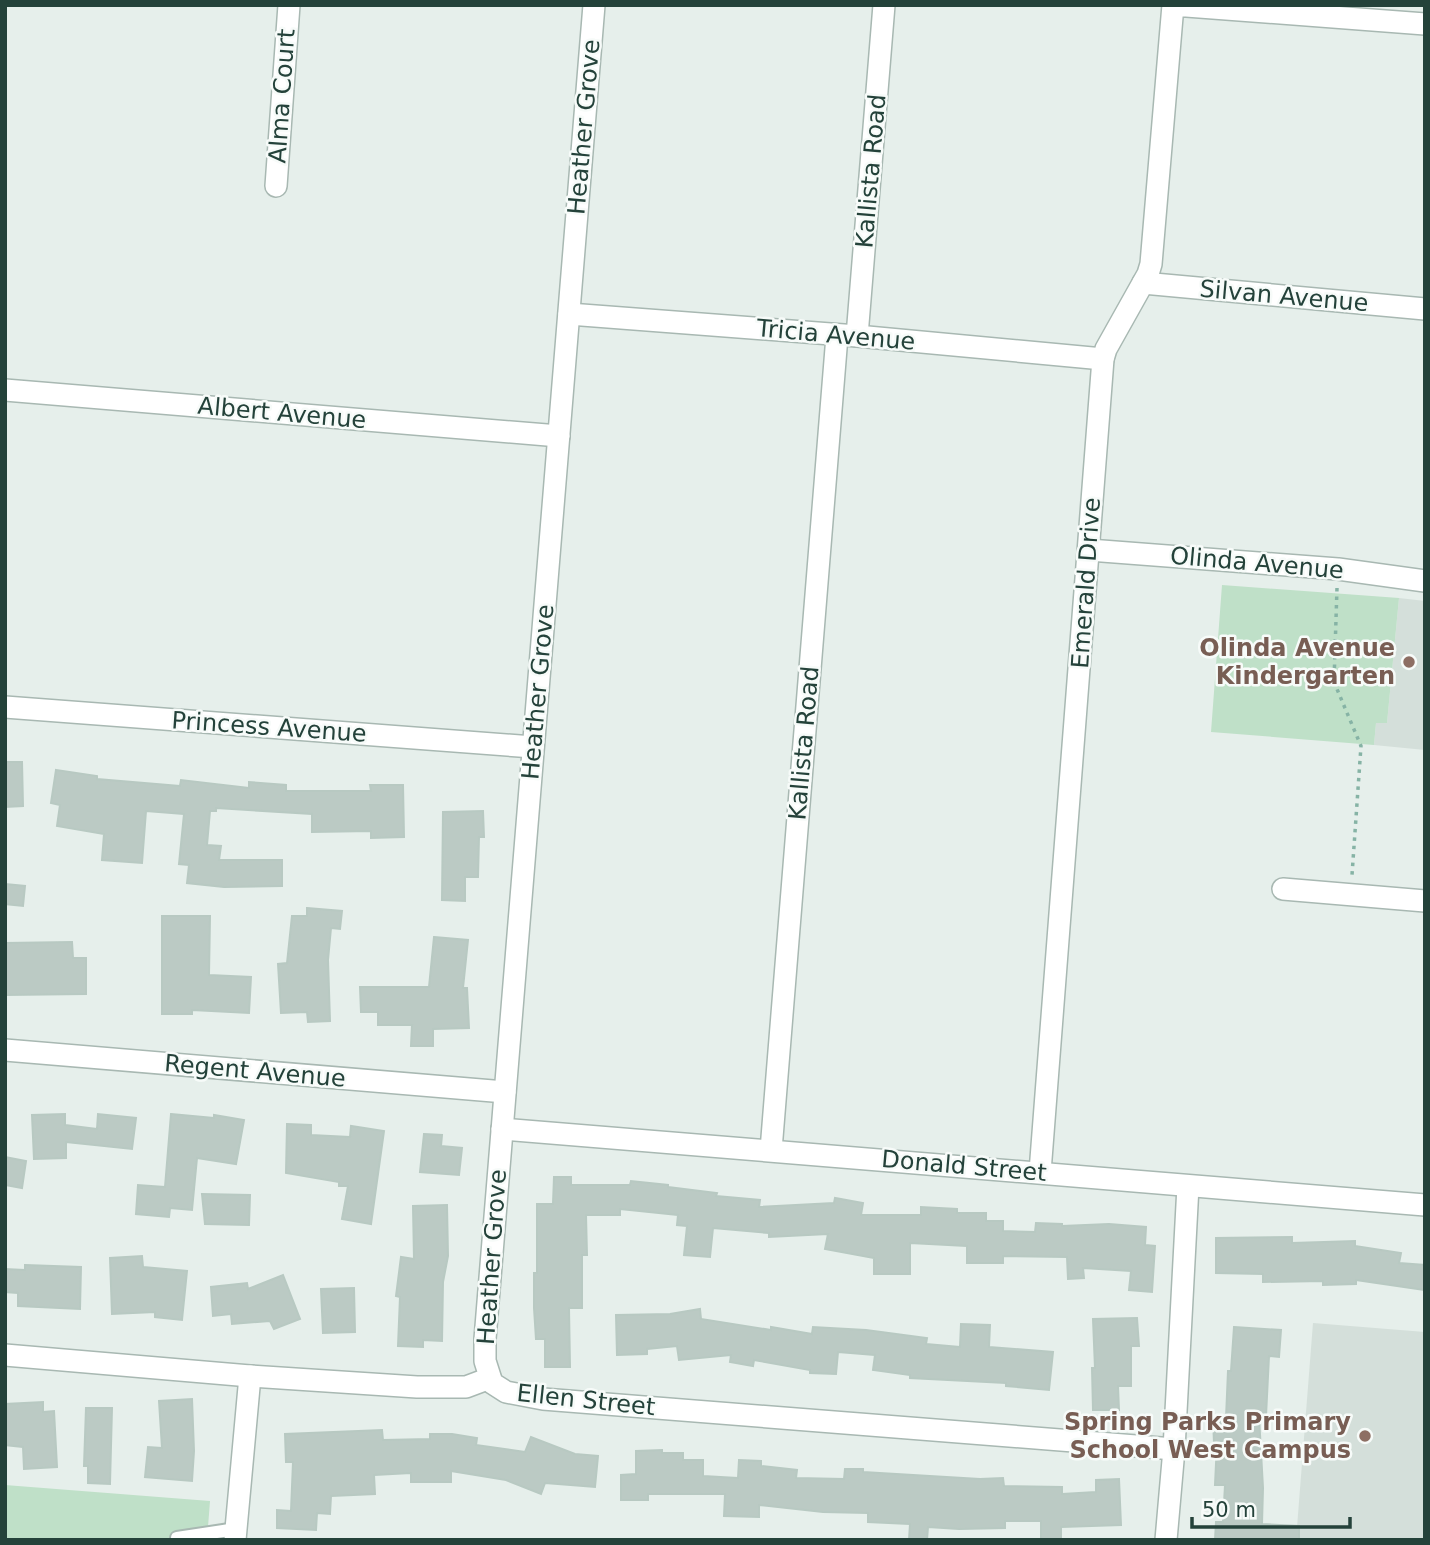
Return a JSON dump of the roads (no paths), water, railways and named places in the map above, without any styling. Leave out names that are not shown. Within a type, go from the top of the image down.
[{"type":"street","name":"Alma Court","points":[[275,186],[289,5]]},
{"type":"street","name":"Heather Grove","points":[[489,1378],[485,1361],[485,1339],[594,5]]},
{"type":"street","name":"Kallista Road","points":[[771,1150],[847,336],[884,5]]},
{"type":"street","points":[[1173,5],[1425,24]]},
{"type":"street","name":"Emerald Drive","points":[[1040,1172],[1103,359],[1151,264],[1173,5]]},
{"type":"street","name":"Silvan Avenue","points":[[1143,283],[1425,309]]},
{"type":"street","name":"Tricia Avenue","points":[[569,314],[1103,359]]},
{"type":"street","name":"Albert Avenue","points":[[5,390],[559,436]]},
{"type":"street","name":"Olinda Avenue","points":[[1089,550],[1338,569],[1425,580]]},
{"type":"street","name":"Princess Avenue","points":[[5,707],[533,747]]},
{"type":"street","points":[[1283,889],[1425,901]]},
{"type":"street","name":"Regent Avenue","points":[[5,1050],[505,1092]]},
{"type":"street","name":"Donald Street","points":[[502,1129],[1425,1205]]},
{"type":"street","points":[[1166,1540],[1174,1448],[1188,1186]]},
{"type":"street","name":"Ellen Street","points":[[5,1355],[417,1387],[466,1387],[489,1378],[506,1392],[543,1399],[1174,1448]]},
{"type":"street","points":[[235,1534],[250,1376]]},
{"type":"lane","points":[[177,1540],[235,1534]]},
{"type":"place","name":"Olinda Avenue Kindergarten","points":[[1409,662]]},
{"type":"place","name":"Spring Parks Primary School West Campus","points":[[1365,1436]]}]
